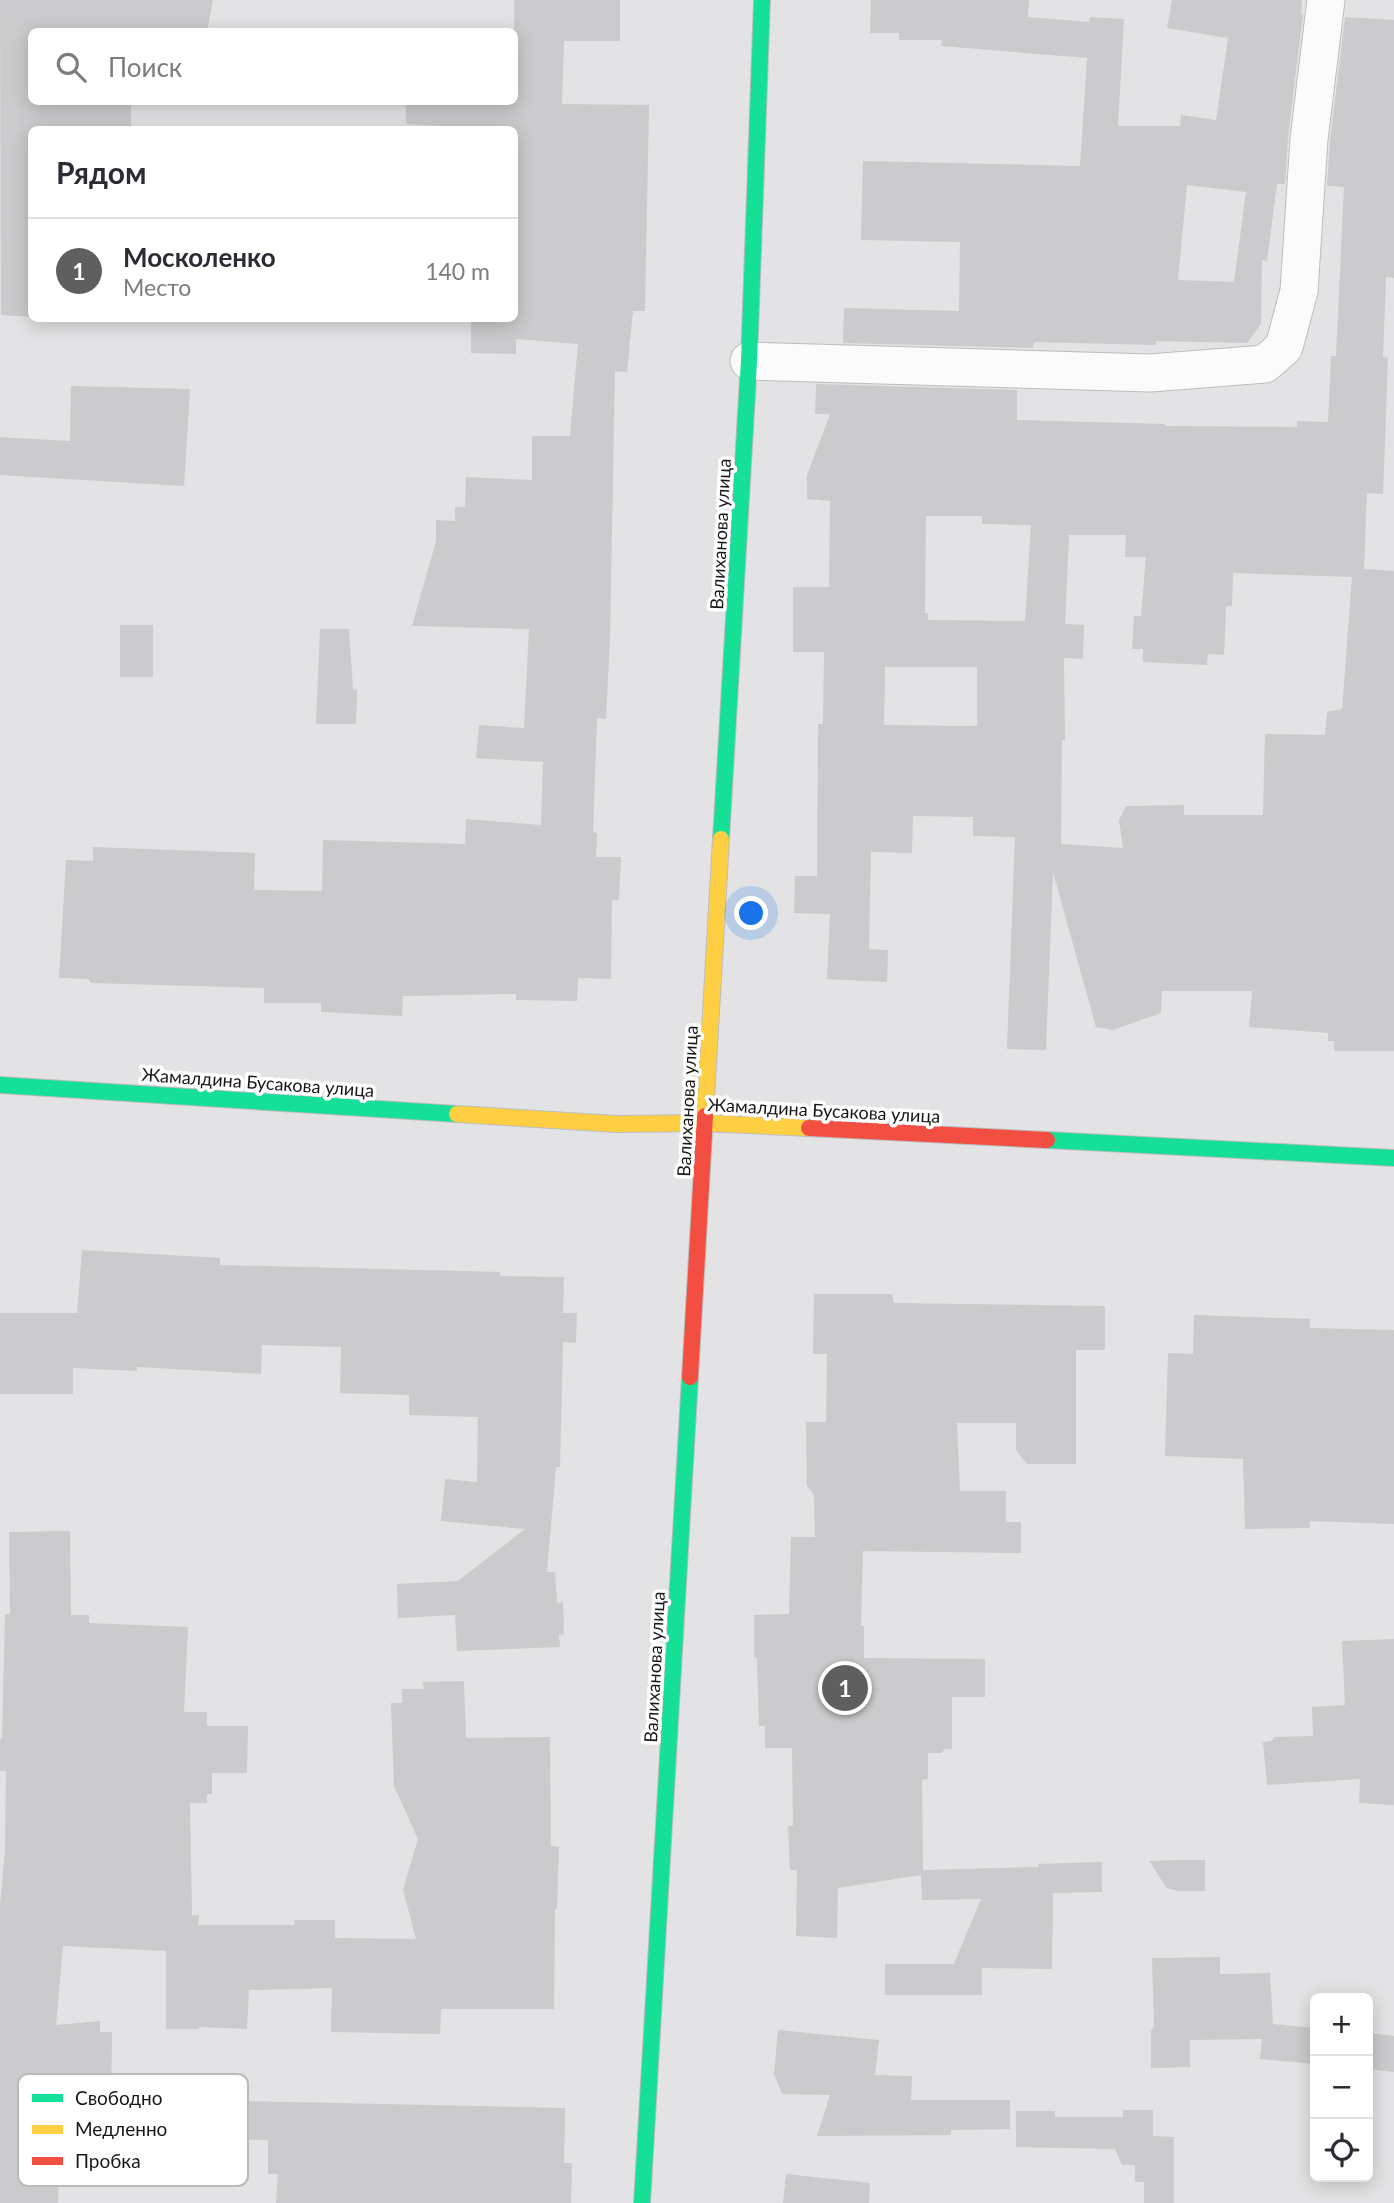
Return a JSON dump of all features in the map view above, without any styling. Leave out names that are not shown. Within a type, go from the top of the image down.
[{"type":"street","name":"Валиханова улица","points":[[642,2203],[749,360],[762,0]]},
{"type":"street","points":[[749,360],[1150,373],[1265,364],[1284,346],[1299,292],[1309,139],[1325,0]]},
{"type":"street","name":"Жамалдина Бусакова улица","points":[[0,1085],[602,1123],[705,1123],[1394,1158]]},
{"type":"building","points":[[0,0],[213,0],[208,28],[28,28],[28,105],[131,105],[131,126],[28,126],[28,317],[1,315]]},
{"type":"building","points":[[514,0],[620,0],[620,41],[564,41],[562,104],[649,105],[645,311],[633,311],[627,372],[615,371],[606,719],[597,718],[593,832],[597,833],[596,857],[621,857],[619,900],[612,900],[611,979],[578,978],[577,1001],[516,1000],[516,994],[403,996],[402,1016],[321,1012],[321,1003],[264,1003],[264,988],[91,983],[88,979],[59,978],[66,860],[93,861],[93,847],[255,853],[254,890],[322,891],[323,840],[465,844],[466,819],[541,825],[543,762],[476,758],[479,725],[524,728],[529,629],[412,626],[436,541],[436,520],[455,521],[455,507],[465,507],[466,477],[532,480],[532,436],[570,436],[578,344],[516,339],[516,354],[471,353],[471,322],[518,322],[518,126],[406,124],[406,105],[518,105],[518,28],[514,28]]},
{"type":"building","points":[[871,0],[1029,0],[1028,17],[1089,22],[1090,17],[1124,19],[1118,126],[1180,126],[1181,115],[1216,120],[1228,38],[1167,28],[1172,0],[1302,0],[1303,14],[1285,184],[1277,184],[1267,261],[1262,260],[1261,324],[1247,343],[1156,341],[1156,345],[1034,342],[1033,348],[843,343],[844,308],[959,311],[960,242],[861,240],[863,161],[1080,166],[1087,58],[941,46],[942,40],[899,40],[899,33],[870,33]],"holes":[[[1187,185],[1246,192],[1234,282],[1178,280]]]},
{"type":"building","points":[[1345,17],[1394,20],[1394,278],[1386,277],[1383,357],[1388,358],[1383,494],[1367,493],[1364,569],[1394,571],[1394,1051],[1334,1051],[1334,1041],[1328,1041],[1328,1033],[1249,1027],[1252,991],[1162,991],[1161,1013],[1113,1030],[1096,1027],[1053,872],[1046,1050],[1007,1049],[1015,837],[973,836],[973,817],[913,816],[912,853],[871,852],[869,949],[888,950],[887,982],[827,979],[830,914],[794,913],[795,876],[817,876],[818,724],[823,724],[824,652],[793,652],[793,587],[829,587],[830,501],[807,499],[807,475],[830,414],[815,414],[816,384],[1017,390],[1017,420],[1165,426],[1297,427],[1297,421],[1328,422],[1331,356],[1336,356],[1344,187],[1327,186]],"holes":[[[926,516],[982,516],[982,524],[1031,525],[1025,621],[928,620],[928,613],[925,613]],[[1069,535],[1126,535],[1125,557],[1146,557],[1141,616],[1134,616],[1132,649],[1143,649],[1143,662],[1207,665],[1208,654],[1224,655],[1226,606],[1232,606],[1233,573],[1352,577],[1342,709],[1327,712],[1325,735],[1265,734],[1263,815],[1184,815],[1184,805],[1126,806],[1119,820],[1123,848],[1061,844],[1062,740],[1065,740],[1064,658],[1083,659],[1084,625],[1065,624]],[[885,667],[977,667],[977,726],[884,725]]]},
{"type":"building","points":[[71,386],[190,389],[184,486],[0,475],[0,437],[70,441]]},
{"type":"building","points":[[120,625],[153,625],[153,677],[120,677]]},
{"type":"building","points":[[320,629],[349,629],[353,689],[357,690],[356,724],[316,724]]},
{"type":"building","points":[[82,1250],[220,1258],[220,1265],[500,1272],[500,1276],[564,1277],[563,1313],[577,1313],[576,1343],[563,1342],[560,1467],[556,1467],[547,1572],[555,1572],[557,1603],[563,1602],[564,1634],[559,1635],[560,1647],[457,1651],[455,1615],[398,1618],[397,1584],[458,1581],[525,1529],[441,1521],[445,1479],[477,1482],[478,1417],[409,1415],[409,1395],[340,1393],[341,1347],[262,1345],[261,1374],[137,1367],[137,1371],[73,1368],[73,1394],[0,1394],[0,1313],[77,1313]]},
{"type":"building","points":[[814,1294],[892,1294],[894,1303],[1105,1306],[1105,1350],[1076,1350],[1076,1464],[1027,1464],[1016,1450],[1016,1423],[957,1423],[960,1491],[1006,1491],[1006,1522],[1021,1522],[1021,1553],[863,1551],[861,1626],[864,1626],[864,1658],[985,1659],[985,1697],[952,1697],[952,1749],[944,1749],[942,1753],[928,1753],[928,1779],[922,1780],[923,1870],[1038,1867],[1038,1864],[1102,1862],[1102,1892],[1053,1893],[1052,1969],[982,1968],[982,1995],[885,1995],[885,1964],[954,1964],[981,1899],[922,1900],[921,1875],[838,1888],[837,1938],[796,1936],[797,1870],[790,1870],[788,1826],[793,1826],[792,1748],[765,1748],[765,1726],[759,1726],[754,1615],[789,1614],[791,1537],[815,1537],[814,1495],[807,1486],[806,1422],[826,1422],[827,1354],[813,1354]]},
{"type":"building","points":[[1194,1315],[1310,1319],[1310,1328],[1394,1330],[1394,1524],[1310,1521],[1310,1528],[1245,1529],[1243,1459],[1165,1456],[1168,1353],[1193,1354]]},
{"type":"building","points":[[70,1531],[71,1615],[89,1615],[89,1623],[188,1627],[184,1712],[207,1712],[207,1726],[248,1726],[247,1773],[212,1773],[212,1794],[207,1794],[207,1803],[190,1803],[192,1915],[199,1915],[198,1925],[294,1925],[295,1920],[335,1920],[335,1938],[416,1939],[403,1890],[418,1839],[394,1786],[391,1703],[402,1703],[402,1689],[424,1689],[423,1682],[464,1681],[466,1738],[550,1737],[551,1846],[559,1847],[554,2009],[441,2009],[440,2034],[331,2032],[332,1988],[249,1990],[247,2029],[166,2029],[166,1951],[63,1946],[56,2025],[100,2021],[100,2032],[112,2032],[111,2074],[18,2074],[18,2186],[59,2186],[58,2203],[0,2203],[0,1905],[5,1850],[6,1771],[0,1771],[0,1739],[5,1614],[10,1614],[9,1532]]},
{"type":"building","points":[[1394,1639],[1394,1805],[1359,1803],[1360,1779],[1267,1785],[1263,1742],[1272,1741],[1274,1737],[1313,1736],[1312,1707],[1345,1705],[1342,1641]]},
{"type":"building","points":[[1205,1860],[1205,1891],[1178,1891],[1167,1888],[1149,1861]]},
{"type":"building","points":[[1220,1957],[1220,1974],[1270,1973],[1273,2024],[1310,2028],[1310,2064],[1260,2059],[1262,2039],[1190,2040],[1190,2067],[1151,2068],[1151,2031],[1154,2026],[1152,1958]]},
{"type":"building","points":[[778,2030],[879,2040],[875,2075],[912,2076],[911,2100],[1010,2100],[1010,2129],[951,2130],[951,2135],[817,2136],[830,2095],[782,2094],[774,2074]]},
{"type":"building","points":[[1373,2034],[1394,2036],[1394,2072],[1373,2070]]},
{"type":"building","points":[[248,2101],[565,2108],[564,2163],[572,2163],[571,2203],[276,2203],[278,2174],[268,2174],[268,2140],[248,2139]]},
{"type":"building","points":[[1123,2110],[1153,2110],[1153,2136],[1174,2137],[1174,2203],[1144,2203],[1144,2182],[1135,2182],[1135,2165],[1122,2165],[1115,2149],[1016,2147],[1016,2111],[1055,2111],[1055,2117],[1123,2117]]},
{"type":"building","points":[[786,2174],[870,2183],[869,2203],[783,2203]]},
{"type":"traffic: fast","points":[[721,839],[749,361],[762,0]]},
{"type":"traffic: fast","points":[[0,1085],[457,1114]]},
{"type":"traffic: fast","points":[[1047,1140],[1394,1158]]},
{"type":"traffic: fast","points":[[642,2203],[690,1377]]},
{"type":"traffic: slow","points":[[705,1116],[721,839]]},
{"type":"traffic: slow","points":[[457,1114],[616,1124],[704,1123],[809,1128]]},
{"type":"traffic: jam","points":[[690,1377],[705,1116]]},
{"type":"traffic: jam","points":[[809,1128],[1047,1140]]},
{"type":"place","name":"Москоленко","points":[[845,1688]]}]
